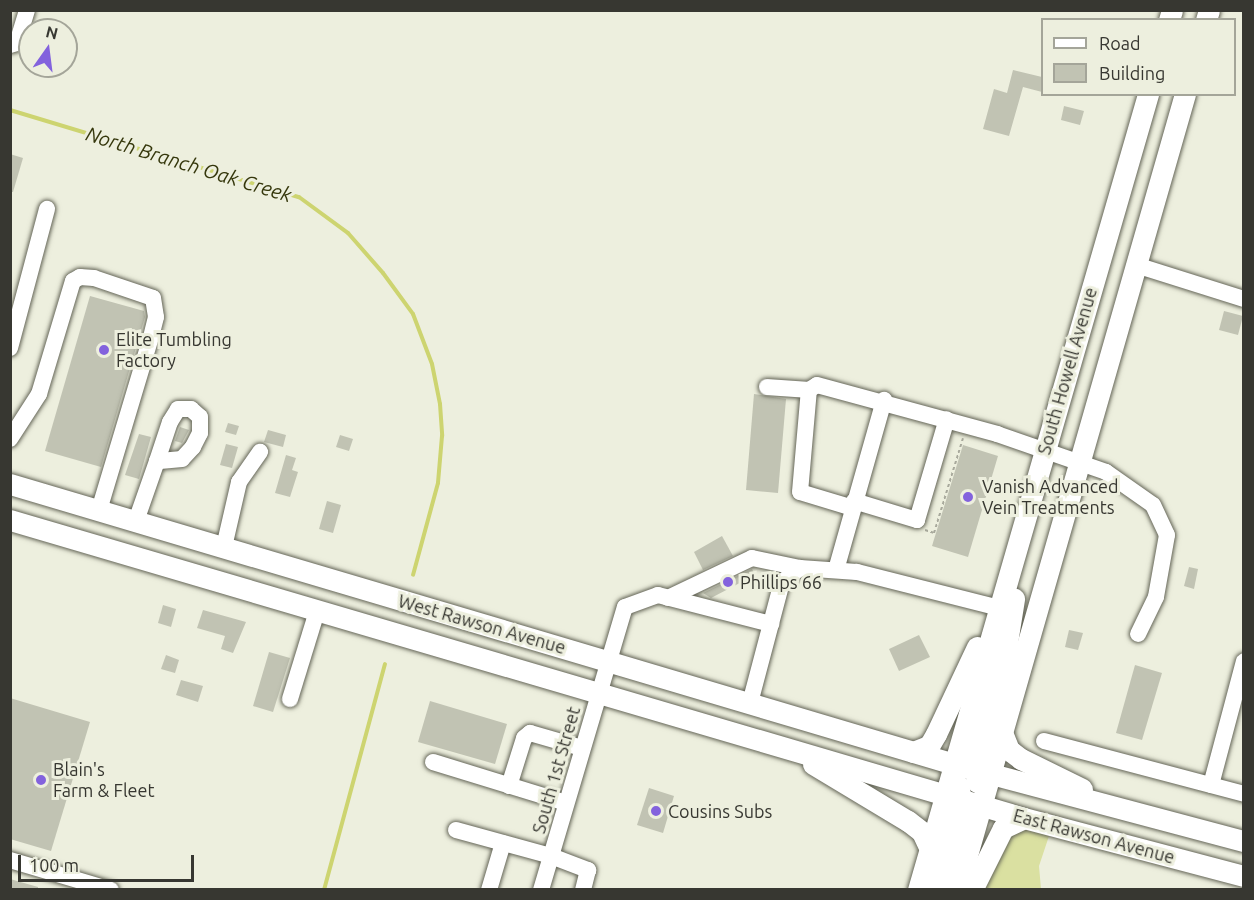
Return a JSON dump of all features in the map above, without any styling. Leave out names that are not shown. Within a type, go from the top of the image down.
[{"type":"main road","name":"South Howell Avenue","points":[[994,607],[1028,508],[1147,96]]},
{"type":"main road","name":"South Howell Avenue","points":[[957,890],[982,806],[983,772],[1003,735],[1184,96]]},
{"type":"main road","name":"West Rawson Avenue","points":[[10,484],[954,764]]},
{"type":"main road","points":[[983,772],[1006,649],[1028,508]]},
{"type":"main road","name":"West Rawson Avenue","points":[[10,520],[953,797]]},
{"type":"main road","points":[[208,578],[221,547]]},
{"type":"main road","points":[[913,752],[929,746],[936,734],[994,607]]},
{"type":"main road","points":[[938,890],[953,797],[954,764],[994,607]]},
{"type":"main road","points":[[1003,735],[1009,750],[1021,759],[1123,809]]},
{"type":"main road","points":[[786,748],[908,820],[922,832],[930,849]]},
{"type":"main road","name":"East Rawson Avenue","points":[[954,764],[1244,841]]},
{"type":"main road","points":[[918,890],[930,849],[953,797]]},
{"type":"main road","name":"East Rawson Avenue","points":[[953,797],[1244,876]]},
{"type":"main road","points":[[972,890],[1003,828],[1024,818]]},
{"type":"street","points":[[10,45],[17,43],[27,10]]},
{"type":"street","points":[[10,348],[47,209]]},
{"type":"street","points":[[1136,265],[1244,299]]},
{"type":"street","points":[[10,439],[39,394],[73,281],[80,277],[94,278],[153,298],[156,317],[151,337],[99,510]]},
{"type":"street","points":[[767,387],[809,390],[824,384],[947,419],[1043,453],[1106,472],[1153,505],[1167,535],[1156,597],[1138,634]]},
{"type":"street","points":[[809,390],[800,492],[917,520],[947,419]]},
{"type":"street","points":[[836,570],[884,400]]},
{"type":"street","points":[[221,547],[239,482],[260,452]]},
{"type":"street","points":[[136,521],[157,461]]},
{"type":"street","points":[[668,598],[752,558],[800,568],[836,570],[912,584],[994,607]]},
{"type":"street","points":[[750,704],[782,582],[800,568]]},
{"type":"street","name":"South 1st Street","points":[[541,890],[625,606],[658,595],[668,598]]},
{"type":"street","points":[[668,598],[771,624]]},
{"type":"street","points":[[290,699],[317,611]]},
{"type":"street","points":[[1211,785],[1244,661]]},
{"type":"street","points":[[509,786],[524,738],[530,733],[582,748]]},
{"type":"street","points":[[1044,741],[1243,793]]},
{"type":"street","points":[[433,762],[566,803]]},
{"type":"street","points":[[456,830],[551,856],[588,870],[583,890]]},
{"type":"street","points":[[489,890],[503,843]]},
{"type":"street","points":[[10,860],[111,890]]},
{"type":"path","points":[[917,520],[919,529],[934,533],[964,433]]},
{"type":"green space","points":[[1019,828],[1049,836],[1039,866],[1041,889],[978,890],[1002,837]]},
{"type":"building","points":[[1013,70],[1041,77],[1041,92],[1023,87],[1009,136],[983,129],[994,89],[1007,93]]},
{"type":"building","points":[[1064,106],[1084,111],[1080,125],[1061,120]]},
{"type":"building","points":[[10,154],[23,158],[13,192],[10,192]]},
{"type":"building","points":[[90,296],[144,311],[145,317],[101,467],[45,451]]},
{"type":"building","points":[[1224,311],[1243,316],[1238,335],[1219,330]]},
{"type":"building","points":[[754,394],[786,399],[778,493],[746,490]]},
{"type":"building","points":[[228,423],[239,426],[236,435],[225,432]]},
{"type":"building","points":[[180,427],[189,430],[182,443],[175,441]]},
{"type":"building","points":[[268,430],[286,435],[283,447],[264,442]]},
{"type":"building","points":[[139,434],[151,437],[139,479],[125,475]]},
{"type":"building","points":[[340,435],[353,439],[349,451],[336,447]]},
{"type":"building","points":[[226,444],[238,447],[232,468],[220,465]]},
{"type":"building","points":[[963,445],[998,456],[968,557],[932,546]]},
{"type":"building","points":[[286,455],[296,458],[292,470],[298,472],[290,497],[275,493]]},
{"type":"building","points":[[327,501],[341,505],[333,533],[319,529]]},
{"type":"building","points":[[722,536],[733,556],[703,570],[694,552]]},
{"type":"building","points":[[1189,567],[1198,569],[1194,589],[1184,586]]},
{"type":"building","name":"Phillips 66","points":[[752,569],[755,575],[711,598],[703,593]]},
{"type":"building","points":[[163,605],[176,609],[171,627],[158,623]]},
{"type":"building","points":[[203,610],[246,622],[233,653],[221,649],[225,636],[197,628]]},
{"type":"building","points":[[1069,630],[1083,633],[1078,650],[1065,647]]},
{"type":"building","points":[[919,635],[930,657],[899,671],[889,649]]},
{"type":"building","points":[[269,652],[290,658],[273,712],[253,706]]},
{"type":"building","points":[[166,655],[179,660],[175,673],[161,669]]},
{"type":"building","points":[[1135,665],[1162,673],[1142,740],[1116,733]]},
{"type":"building","points":[[181,680],[203,686],[198,702],[176,695]]},
{"type":"building","name":"Blain's Farm & Fleet","points":[[10,698],[90,722],[51,851],[10,839]]},
{"type":"building","points":[[430,701],[507,724],[495,764],[418,742]]},
{"type":"building","name":"Cousins Subs","points":[[649,788],[674,796],[663,833],[637,825]]},
{"type":"building","points":[[10,879],[38,887],[38,890],[10,890]]},
{"type":"waterway","name":"North Branch Oak Creek","points":[[10,110],[299,197],[348,233],[383,273],[413,314],[432,364],[440,404],[442,436],[438,483],[413,575]]},
{"type":"waterway","name":"North Branch Oak Creek","points":[[324,890],[385,664]]},
{"type":"place","name":"Elite Tumbling Factory","points":[[104,350]]},
{"type":"place","name":"Vanish Advanced Vein Treatments","points":[[968,497]]},
{"type":"place","name":"Phillips 66","points":[[728,582]]},
{"type":"place","name":"Blain's Farm & Fleet","points":[[41,780]]},
{"type":"place","name":"Cousins Subs","points":[[656,811]]}]
